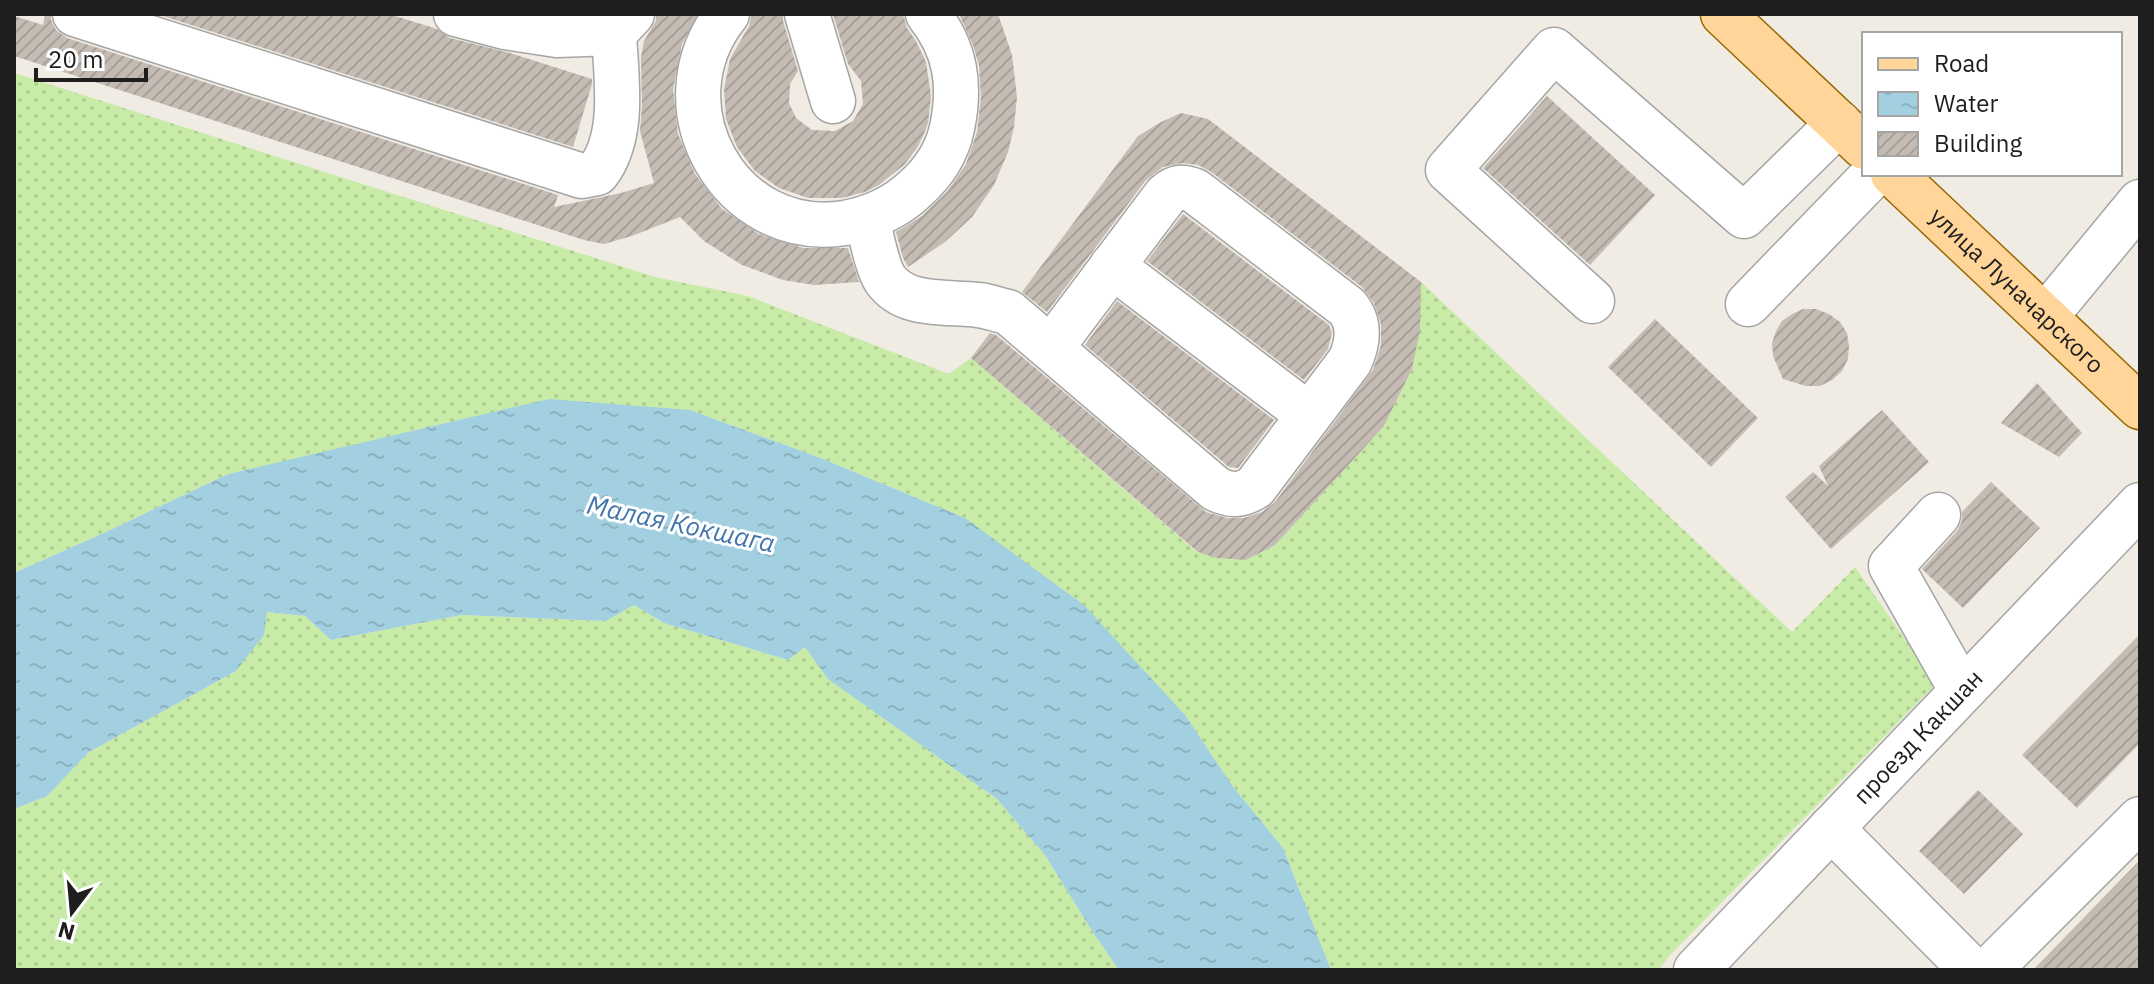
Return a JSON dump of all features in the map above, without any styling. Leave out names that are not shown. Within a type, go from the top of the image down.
[{"type":"main road","points":[[1723,14],[1851,135]]},
{"type":"main road","name":"улица Луначарского","points":[[1895,176],[2140,407]]},
{"type":"street","points":[[75,14],[582,176],[597,173],[606,162],[617,116],[623,24],[557,35],[505,27],[456,14]]},
{"type":"street","points":[[727,14],[713,31],[700,67],[697,106],[706,144],[726,177],[755,203],[790,220],[829,225],[867,219],[902,202],[930,175],[949,141],[957,103],[954,65],[939,29],[928,14]]},
{"type":"street","points":[[807,14],[833,101]]},
{"type":"street","points":[[1592,301],[1448,170],[1554,50],[1744,216],[1851,135]]},
{"type":"street","points":[[1748,304],[1872,176]]},
{"type":"street","points":[[867,219],[883,276],[891,286],[911,299],[982,306],[1008,312],[1216,489],[1229,495],[1244,494],[1255,487],[1350,361],[1356,347],[1357,331],[1354,315],[1347,307],[1208,200],[1185,187],[1174,188],[1051,348]]},
{"type":"street","points":[[2045,317],[2140,202]]},
{"type":"street","points":[[1112,266],[1309,415]]},
{"type":"street","name":"проезд Какшан","points":[[1696,970],[2140,505]]},
{"type":"street","points":[[1938,515],[1891,566],[1962,691]]},
{"type":"street","points":[[1989,970],[2140,819]]},
{"type":"street","points":[[1831,828],[1972,970]]},
{"type":"green space","points":[[14,73],[655,277],[748,296],[949,374],[971,358],[1197,552],[1246,560],[1275,545],[1384,426],[1412,369],[1421,282],[1792,632],[1855,567],[1936,684],[1670,955],[1659,970],[1331,970],[1283,848],[1231,784],[965,518],[823,459],[690,410],[357,445],[228,474],[14,573]]},
{"type":"green space","points":[[634,605],[664,623],[788,660],[805,647],[829,679],[997,799],[1045,855],[1119,970],[14,970],[14,809],[47,796],[89,752],[236,671],[267,612],[305,616],[331,640],[462,615],[606,621]]},
{"type":"water","name":"Малая Кокшага","points":[[549,399],[690,410],[823,459],[965,518],[1084,605],[1185,715],[1231,784],[1283,848],[1331,970],[1119,970],[1045,855],[997,799],[828,679],[805,647],[788,660],[664,623],[634,605],[606,621],[462,615],[331,640],[305,616],[267,612],[264,635],[236,671],[89,752],[47,796],[14,809],[14,573],[228,474]]},
{"type":"building","points":[[45,14],[51,14],[56,30],[67,38],[558,195],[554,207],[654,183],[640,131],[644,41],[656,21],[656,14],[698,14],[682,44],[673,89],[678,134],[695,174],[722,209],[759,234],[803,248],[848,248],[859,282],[814,285],[783,280],[742,265],[704,241],[680,217],[604,244],[584,240],[14,56],[14,16],[43,25]]},
{"type":"building","points":[[157,14],[389,14],[437,29],[450,38],[592,79],[592,84],[573,147]]},
{"type":"building","points":[[752,14],[783,14],[798,71],[790,84],[789,103],[796,118],[812,130],[835,131],[853,121],[863,104],[861,81],[848,64],[833,14],[903,14],[907,28],[926,62],[931,96],[923,136],[904,165],[879,185],[842,198],[808,198],[779,188],[755,171],[737,147],[726,119],[724,89],[730,59],[749,26]]},
{"type":"building","points":[[959,14],[998,14],[1012,55],[1017,97],[1014,127],[1008,152],[994,185],[972,217],[945,242],[908,267],[896,232],[922,216],[947,192],[966,164],[977,132],[981,97],[979,65]]},
{"type":"building","points":[[1547,96],[1655,195],[1590,265],[1483,168]]},
{"type":"building","points":[[1181,113],[1208,119],[1421,282],[1420,330],[1412,369],[1384,426],[1275,545],[1246,560],[1217,558],[1198,552],[971,358],[990,333],[996,335],[1206,512],[1227,518],[1244,518],[1262,512],[1275,502],[1373,370],[1381,345],[1381,324],[1374,303],[1362,287],[1210,171],[1183,163],[1163,167],[1146,180],[1047,312],[1022,292],[1138,136]]},
{"type":"building","points":[[1183,214],[1329,325],[1332,333],[1328,349],[1304,380],[1147,261]]},
{"type":"building","points":[[1117,301],[1274,420],[1238,468],[1229,467],[1085,345]]},
{"type":"building","points":[[1803,309],[1816,309],[1829,314],[1840,322],[1847,333],[1848,359],[1842,371],[1820,386],[1806,386],[1783,379],[1773,356],[1772,343],[1782,321]]},
{"type":"building","points":[[1655,319],[1758,418],[1711,467],[1608,367]]},
{"type":"building","points":[[2037,383],[2082,433],[2059,457],[2001,423]]},
{"type":"building","points":[[1882,410],[1929,462],[1831,549],[1785,497],[1813,472],[1828,486],[1819,466]]},
{"type":"building","points":[[1991,482],[2040,528],[1963,608],[1922,569],[1957,531],[1962,512]]},
{"type":"building","points":[[2140,634],[2140,743],[2077,808],[2022,755]]},
{"type":"building","points":[[1978,790],[2023,834],[1964,894],[1919,851]]},
{"type":"building","points":[[2140,860],[2140,970],[2033,970]]}]
